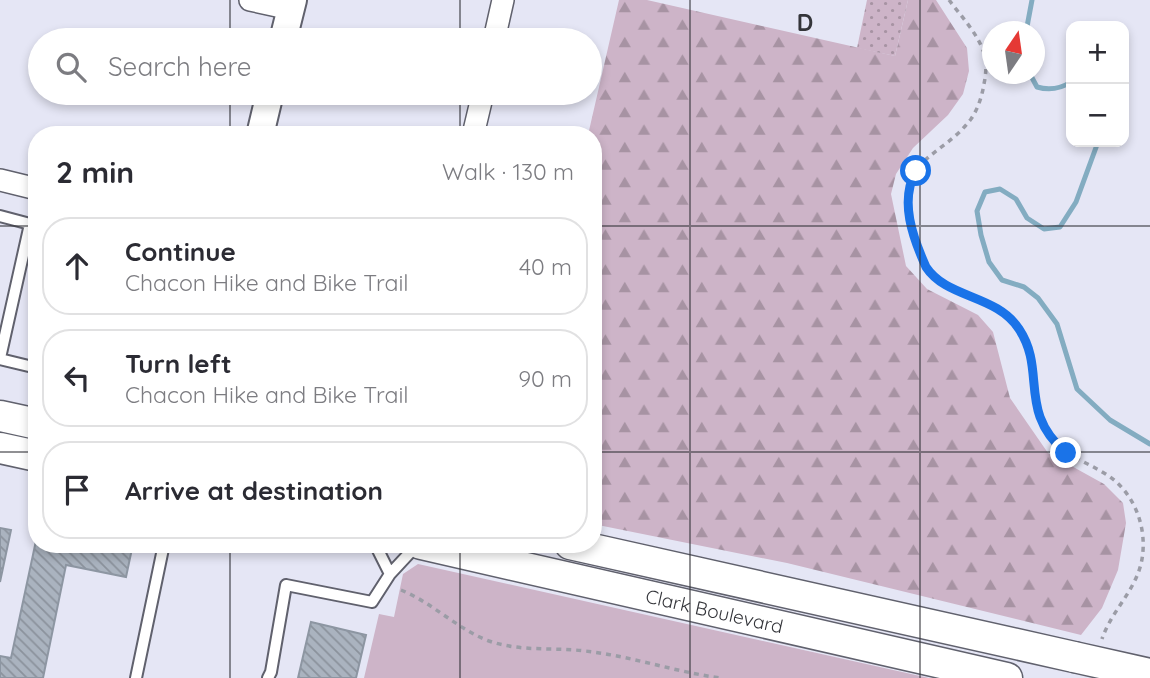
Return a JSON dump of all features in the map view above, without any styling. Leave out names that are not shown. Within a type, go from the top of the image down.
[{"type":"main road","points":[[0,416],[28,420]]},
{"type":"main road","points":[[0,448],[28,454]]},
{"type":"main road","name":"Clark Boulevard","points":[[602,551],[1087,652],[1150,674]]},
{"type":"main road","name":"Clark Boulevard","points":[[459,553],[1007,678]]},
{"type":"street","points":[[250,0],[292,5],[287,28]]},
{"type":"street","points":[[497,28],[503,0]]},
{"type":"street","points":[[262,126],[267,105]]},
{"type":"street","points":[[475,126],[480,105]]},
{"type":"street","points":[[0,180],[28,187]]},
{"type":"lane","points":[[0,216],[28,224]]},
{"type":"lane","points":[[28,245],[0,359],[28,366]]},
{"type":"lane","points":[[136,678],[162,553]]},
{"type":"lane","points":[[380,553],[390,574]]},
{"type":"lane","points":[[268,678],[286,585],[372,602],[390,574],[411,553]]},
{"type":"path","points":[[949,0],[984,51],[985,78],[971,119],[957,134],[933,151],[911,180],[907,198],[912,229],[920,255],[930,273],[946,285],[996,307],[1011,319],[1020,331],[1030,355],[1039,418],[1051,439],[1075,460],[1111,477],[1134,505],[1143,532],[1138,576],[1087,652]]},
{"type":"path","points":[[401,590],[418,597],[464,629],[505,645],[526,649],[583,650],[721,678]]},
{"type":"green space","points":[[619,0],[647,0],[895,56],[908,0],[936,0],[967,48],[969,71],[963,94],[948,115],[913,148],[896,174],[891,194],[906,266],[927,289],[978,315],[993,332],[1010,398],[1048,453],[1104,484],[1123,503],[1126,523],[1118,570],[1102,608],[1081,635],[787,563],[602,526],[602,126],[590,126],[595,105],[602,105],[602,74]]},
{"type":"green space","points":[[867,0],[908,0],[895,56],[857,48]]},
{"type":"green space","points":[[418,564],[929,678],[364,678],[379,614],[394,617],[403,574]]},
{"type":"building","points":[[0,528],[11,530],[0,582]]},
{"type":"building","points":[[33,553],[131,553],[126,577],[66,565],[43,678],[0,678],[0,656],[11,658]]},
{"type":"building","points":[[311,622],[366,635],[356,678],[298,678]]},
{"type":"waterway","points":[[1028,21],[1032,0]]},
{"type":"waterway","points":[[1035,84],[1046,89],[1067,84]]},
{"type":"waterway","points":[[1096,147],[1076,202],[1060,227],[1044,229],[1027,218],[1016,199],[1000,189],[985,192],[977,211],[981,235],[989,262],[1002,280],[1024,287],[1038,298],[1057,324],[1077,389],[1110,420],[1150,444]]},
{"type":"route","points":[[916,171],[908,188],[908,210],[920,255],[926,267],[936,279],[983,300],[1011,319],[1020,331],[1030,355],[1039,418],[1051,439],[1066,453]]}]
